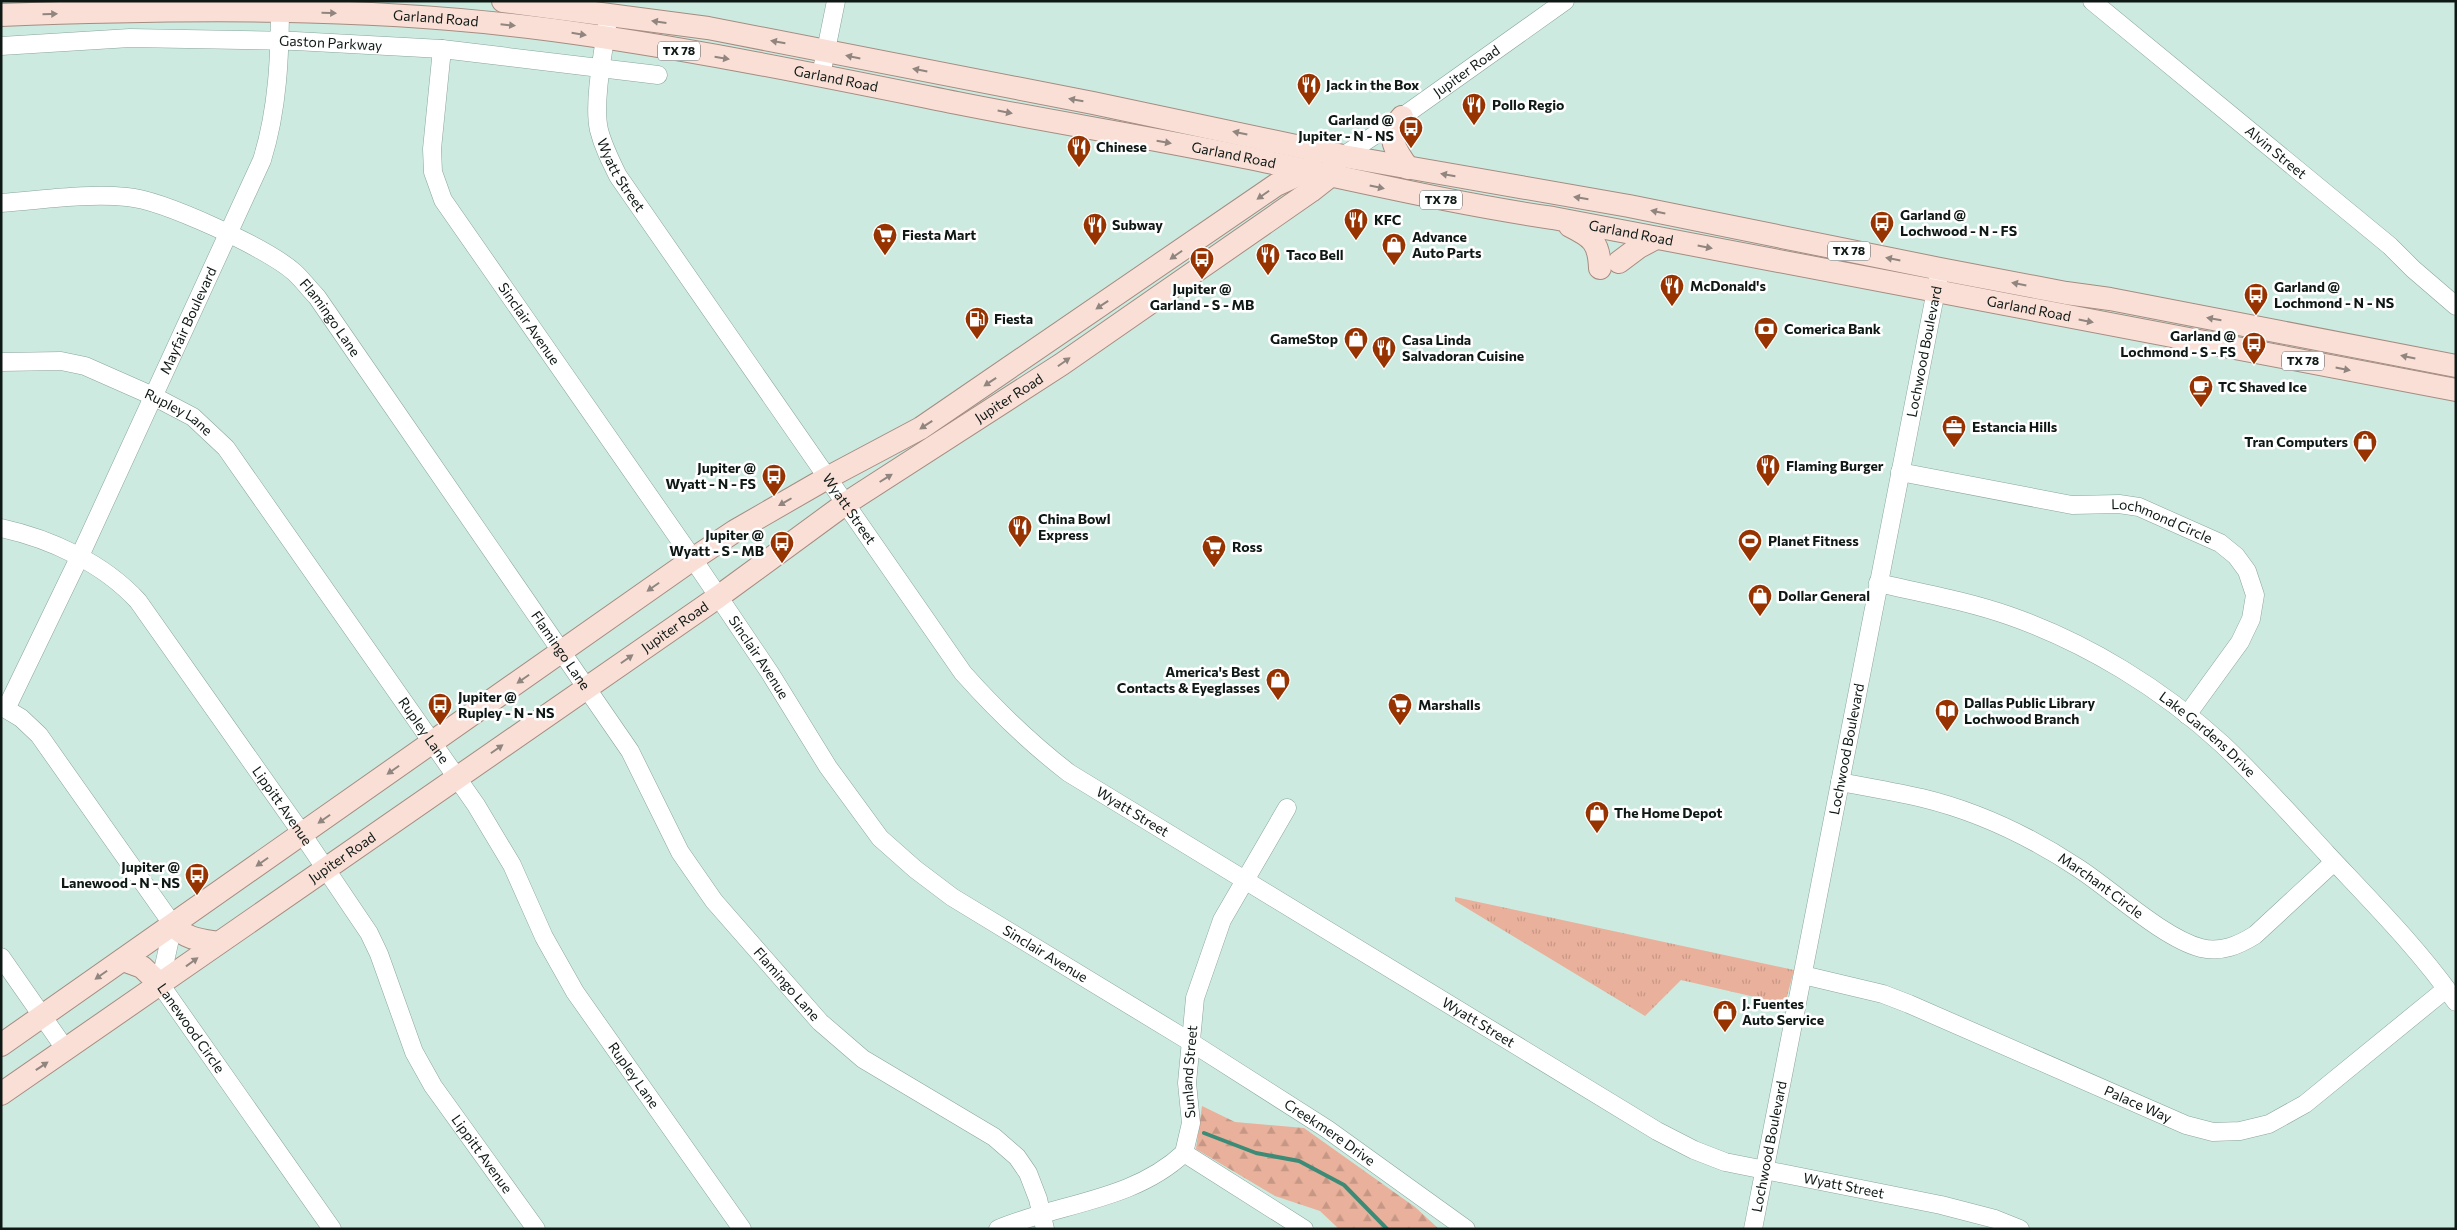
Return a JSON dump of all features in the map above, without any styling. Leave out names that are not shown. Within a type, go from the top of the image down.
[{"type":"main road","name":"Garland Road","points":[[503,1],[708,28],[826,50],[1124,109],[1343,156],[1629,206],[1940,269],[2178,312],[2456,366]]},
{"type":"main road","name":"Garland Road","points":[[1,16],[280,6],[553,30],[821,75],[957,103],[1240,156],[1448,202],[1553,218],[2456,390]]},
{"type":"main road","points":[[957,103],[961,78]]},
{"type":"main road","points":[[1119,134],[1124,109]]},
{"type":"main road","points":[[1402,117],[1395,125],[1393,138],[1397,153],[1408,168]]},
{"type":"main road","name":"Jupiter Road","points":[[302,834],[735,531],[827,478],[904,438],[961,402],[1276,185],[1343,156]]},
{"type":"main road","name":"Jupiter Road","points":[[1,1094],[718,596],[845,504],[1062,364],[1330,176],[1343,156]]},
{"type":"main road","points":[[1553,218],[1585,234],[1594,241],[1609,265],[1656,238]]},
{"type":"main road","points":[[1142,278],[1166,290]]},
{"type":"main road","points":[[2174,337],[2178,312]]},
{"type":"main road","points":[[961,402],[979,418]]},
{"type":"main road","points":[[1,1045],[302,834]]},
{"type":"main road","points":[[173,925],[181,934],[193,940],[218,943]]},
{"type":"main road","points":[[122,960],[142,967],[160,984]]},
{"type":"street","points":[[821,75],[836,1]]},
{"type":"street","name":"Jupiter Road","points":[[1343,156],[1402,117],[1565,1]]},
{"type":"street","name":"Alvin Street","points":[[2092,1],[2390,246],[2413,269],[2456,306]]},
{"type":"street","name":"Mayfair Boulevard","points":[[4,708],[79,558],[262,160],[270,135],[281,40],[280,6]]},
{"type":"street","name":"Wyatt Street","points":[[609,14],[602,68],[598,127],[605,150],[618,176],[963,673],[1006,720],[1038,749],[1069,773],[1657,1131],[1694,1150],[1717,1159],[1765,1170],[1941,1205],[1995,1219],[2020,1229]]},
{"type":"street","name":"Gaston Parkway","points":[[1,46],[130,38],[281,40],[442,49],[658,75]]},
{"type":"street","name":"Sinclair Avenue","points":[[442,49],[432,149],[433,172],[443,200],[693,559],[770,673],[828,767],[880,838],[914,870],[952,897],[1189,1041]]},
{"type":"street","name":"Flamingo Lane","points":[[1,203],[97,196],[129,197],[162,205],[229,234],[268,254],[293,271],[317,297],[587,686],[644,775],[680,852],[714,901],[820,1022],[856,1053],[994,1137],[1017,1157],[1028,1173],[1038,1199],[1043,1221]]},
{"type":"street","name":"Lochwood Boulevard","points":[[1753,1229],[1940,269]]},
{"type":"street","name":"Rupley Lane","points":[[1,362],[61,361],[85,366],[153,396],[193,417],[226,448],[494,832],[512,865],[544,937],[575,992],[742,1229]]},
{"type":"street","name":"Lochmond Circle","points":[[1900,472],[2072,505],[2120,504],[2139,507],[2220,543],[2236,556],[2247,571],[2255,595],[2251,619],[2240,642],[2187,715]]},
{"type":"street","name":"Lippitt Avenue","points":[[1,528],[30,534],[107,572],[123,584],[138,601],[302,834],[369,933],[379,954],[414,1052],[433,1086],[536,1229]]},
{"type":"street","name":"Lake Gardens Drive","points":[[1878,583],[1971,604],[2011,617],[2062,638],[2146,684],[2187,715],[2248,770],[2334,862],[2451,996]]},
{"type":"street","points":[[4,708],[32,726],[173,925]]},
{"type":"street","name":"Marchant Circle","points":[[1840,782],[1935,802],[2007,830],[2077,868],[2168,932],[2202,948],[2222,950],[2242,944],[2255,936],[2334,862]]},
{"type":"street","name":"Sunland Street","points":[[1184,1153],[1191,1123],[1187,1084],[1189,1041],[1195,998],[1222,920],[1244,879],[1287,808]]},
{"type":"street","name":"Lanewood Circle","points":[[173,925],[160,984],[332,1229]]},
{"type":"street","points":[[1,957],[66,1050]]},
{"type":"street","name":"Palace Way","points":[[1803,976],[1883,994],[2186,1125],[2213,1132],[2240,1131],[2269,1124],[2305,1104],[2451,996]]},
{"type":"street","name":"Creekmere Drive","points":[[1189,1041],[1327,1129],[1466,1229]]},
{"type":"street","points":[[998,1229],[1043,1221],[1075,1206],[1152,1177],[1184,1153],[1304,1229]]},
{"type":"green space","points":[[1455,897],[1794,970],[1785,1004],[1681,980],[1645,1016],[1455,901]]},
{"type":"green space","points":[[1202,1106],[1235,1122],[1304,1128],[1415,1207],[1439,1229],[1339,1229],[1320,1211],[1275,1196],[1196,1149]]},
{"type":"waterway","points":[[1204,1133],[1256,1153],[1299,1161],[1344,1185],[1387,1229]]},
{"type":"place","name":"Jack in the Box","points":[[1309,106]]},
{"type":"place","name":"Pollo Regio","points":[[1474,126]]},
{"type":"place","name":"Garland @ Jupiter - N - NS","points":[[1411,149]]},
{"type":"place","name":"Chinese","points":[[1079,168]]},
{"type":"place","name":"KFC","points":[[1356,241]]},
{"type":"place","name":"Garland @ Lochwood - N - FS","points":[[1882,244]]},
{"type":"place","name":"Subway","points":[[1095,246]]},
{"type":"place","name":"Fiesta Mart","points":[[885,256]]},
{"type":"place","name":"Advance Auto Parts","points":[[1394,266]]},
{"type":"place","name":"Taco Bell","points":[[1268,276]]},
{"type":"place","name":"Jupiter @ Garland - S - MB","points":[[1202,280]]},
{"type":"place","name":"McDonald's","points":[[1672,307]]},
{"type":"place","name":"Garland @ Lochmond - N - NS","points":[[2256,316]]},
{"type":"place","name":"Fiesta","points":[[977,340]]},
{"type":"place","name":"Comerica Bank","points":[[1766,350]]},
{"type":"place","name":"GameStop","points":[[1356,360]]},
{"type":"place","name":"Garland @ Lochmond - S - FS","points":[[2254,365]]},
{"type":"place","name":"Casa Linda Salvadoran Cuisine","points":[[1384,369]]},
{"type":"place","name":"TC Shaved Ice","points":[[2201,408]]},
{"type":"place","name":"Estancia Hills","points":[[1954,448]]},
{"type":"place","name":"Tran Computers","points":[[2365,463]]},
{"type":"place","name":"Flaming Burger","points":[[1768,487]]},
{"type":"place","name":"Jupiter @ Wyatt - N - FS","points":[[774,497]]},
{"type":"place","name":"China Bowl Express","points":[[1020,548]]},
{"type":"place","name":"Planet Fitness","points":[[1750,562]]},
{"type":"place","name":"Jupiter @ Wyatt - S - MB","points":[[782,564]]},
{"type":"place","name":"Ross","points":[[1214,568]]},
{"type":"place","name":"Dollar General","points":[[1760,617]]},
{"type":"place","name":"America's Best Contacts & Eyeglasses","points":[[1278,701]]},
{"type":"place","name":"Jupiter @ Rupley - N - NS","points":[[440,726]]},
{"type":"place","name":"Marshalls","points":[[1400,726]]},
{"type":"place","name":"Dallas Public Library Lochwood Branch","points":[[1947,732]]},
{"type":"place","name":"The Home Depot","points":[[1597,834]]},
{"type":"place","name":"Jupiter @ Lanewood - N - NS","points":[[197,896]]},
{"type":"place","name":"J. Fuentes Auto Service","points":[[1725,1033]]}]
